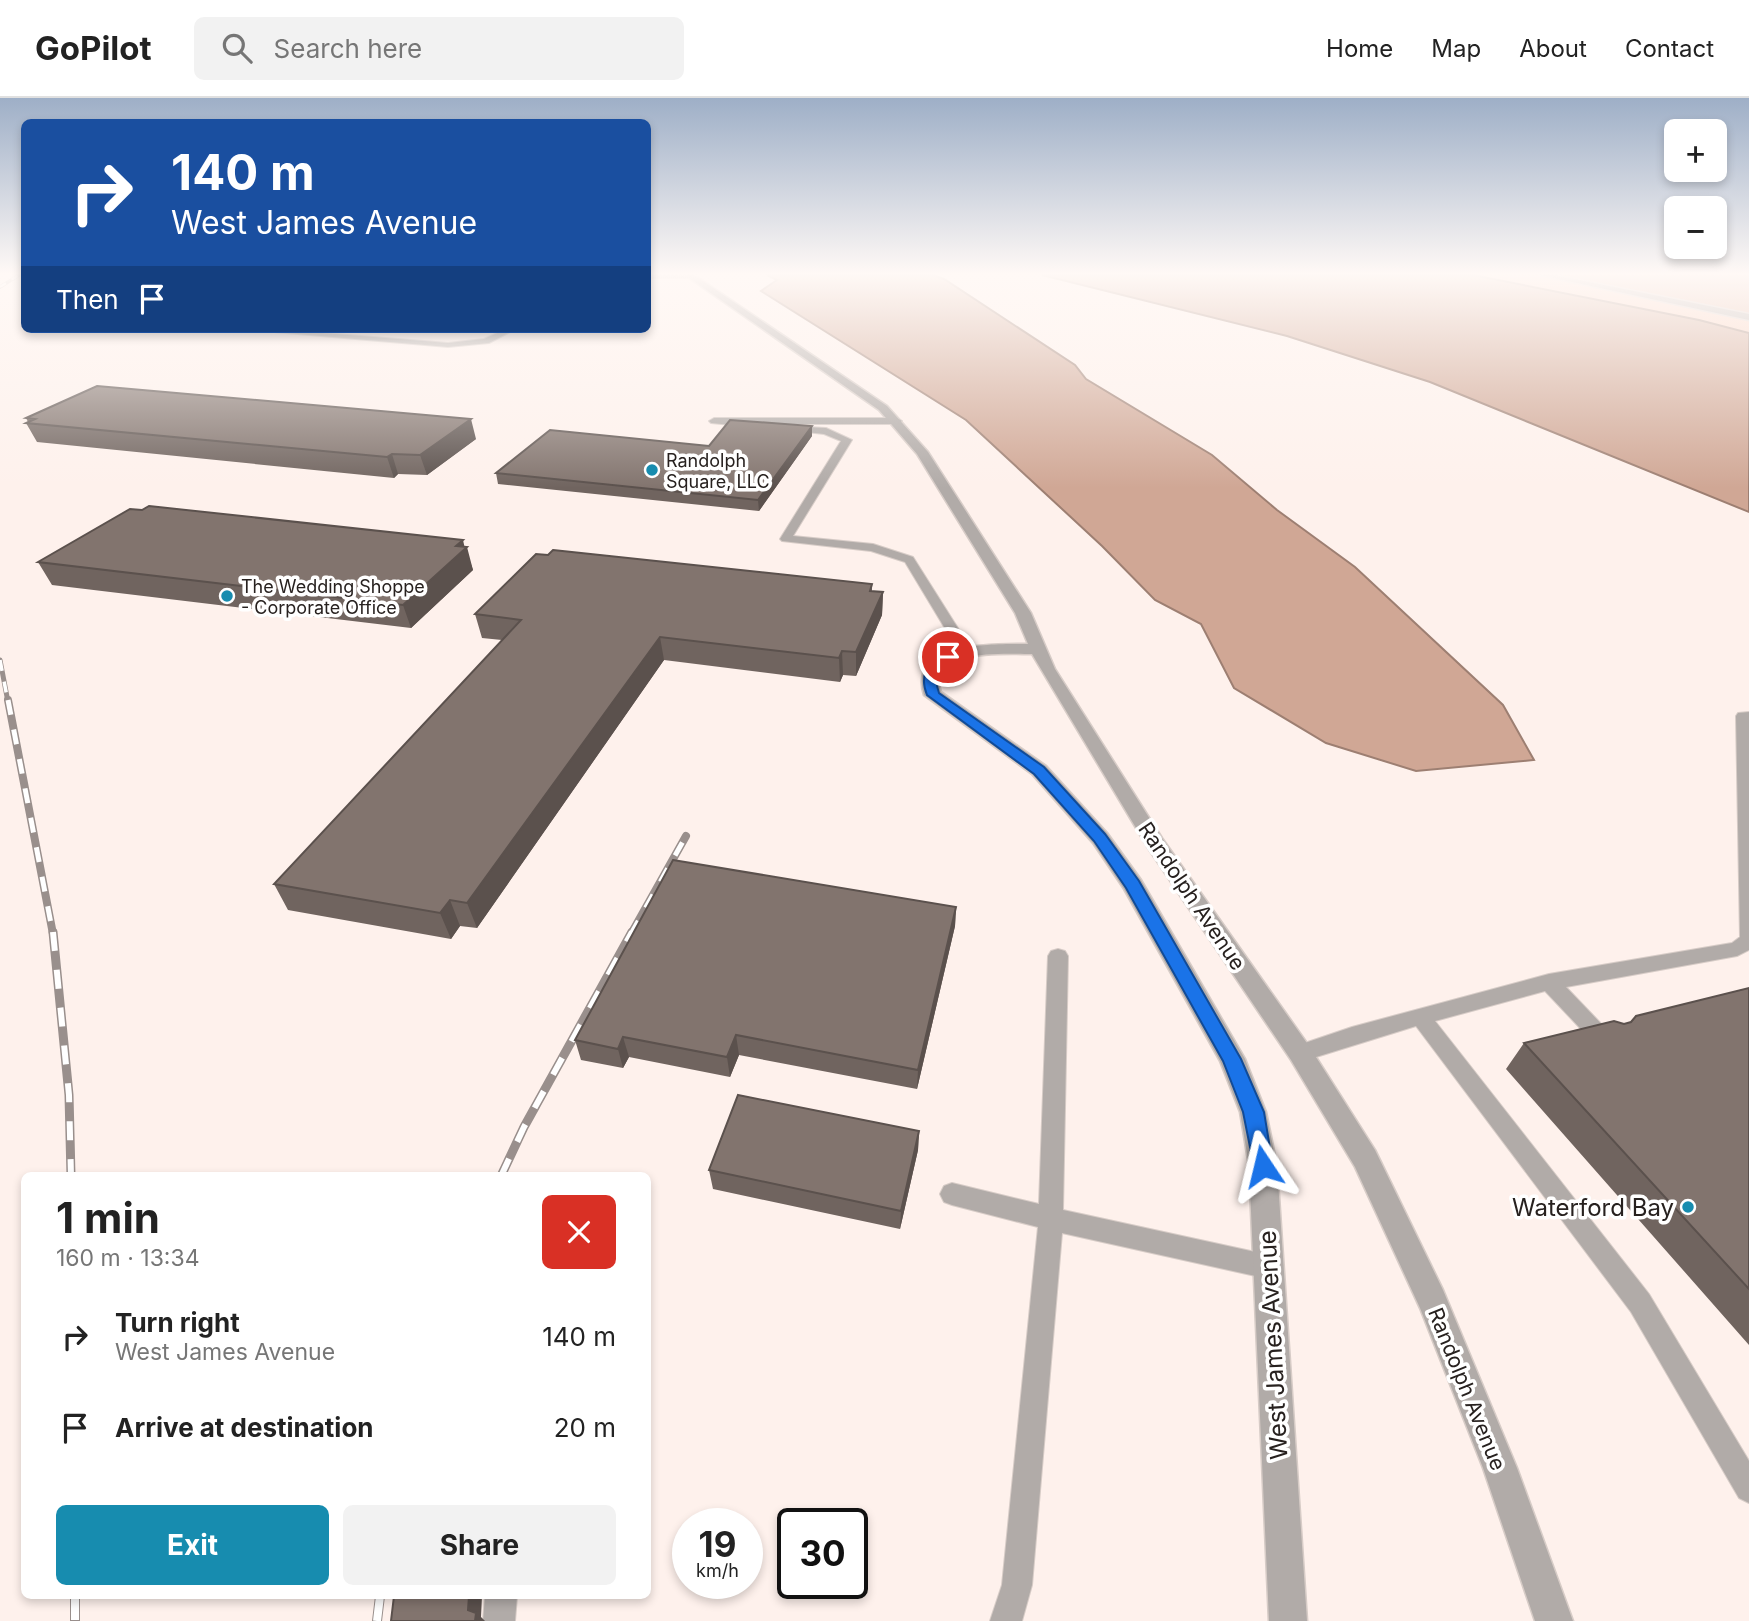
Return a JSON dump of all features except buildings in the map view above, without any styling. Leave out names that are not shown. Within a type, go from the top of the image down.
[{"type":"street","name":"Randolph Avenue","points":[[794,346],[897,421],[922,452],[1023,612],[1037,649],[1155,844],[1300,1053],[1365,1159],[1432,1301],[1500,1468],[1554,1621]]},
{"type":"street","name":"West James Avenue","points":[[1037,649],[966,652],[948,657],[933,668],[929,683],[933,695],[1039,770],[1100,838],[1133,885],[1231,1059],[1254,1112],[1263,1166],[1288,1621]]},
{"type":"lane","points":[[897,421],[714,421],[826,431],[848,440],[786,539],[873,548],[909,560],[966,652]]},
{"type":"lane","points":[[1300,1053],[1352,1035],[1549,982],[1737,949],[1749,938],[1743,716],[1749,716]]},
{"type":"lane","points":[[1006,1621],[1017,1585],[1051,1218],[1058,956]]},
{"type":"lane","points":[[1549,982],[1603,1039]]},
{"type":"lane","points":[[1421,1018],[1640,1303],[1749,1488]]},
{"type":"lane","points":[[952,1194],[1269,1267]]},
{"type":"lane","points":[[499,1621],[501,1599]]},
{"type":"shaded area","points":[[849,346],[1046,346],[1075,365],[1086,379],[1212,455],[1277,510],[1355,567],[1503,705],[1534,760],[1416,771],[1326,743],[1234,688],[1201,624],[1155,600],[1102,546],[966,420]]},
{"type":"shaded area","points":[[1318,346],[1749,346],[1749,512],[1430,382]]},
{"type":"railway","points":[[0,660],[8,702]]},
{"type":"railway","points":[[8,700],[53,934]]},
{"type":"railway","points":[[631,934],[686,836]]},
{"type":"railway","points":[[53,932],[69,1095],[71,1172]]},
{"type":"railway","points":[[503,1172],[524,1127],[632,932]]},
{"type":"railway","points":[[75,1599],[75,1621]]},
{"type":"railway","points":[[377,1621],[380,1599]]},
{"type":"place","name":"Randolph Square, LLC","points":[[652,470]]},
{"type":"place","name":"The Wedding Shoppe - Corporate Office","points":[[227,596]]},
{"type":"place","name":"Waterford Bay","points":[[1688,1207]]},
{"type":"route","points":[[948,657],[933,668],[929,683],[933,695],[948,709],[1039,770],[1100,838],[1133,885],[1231,1059],[1254,1112],[1263,1166]]}]
